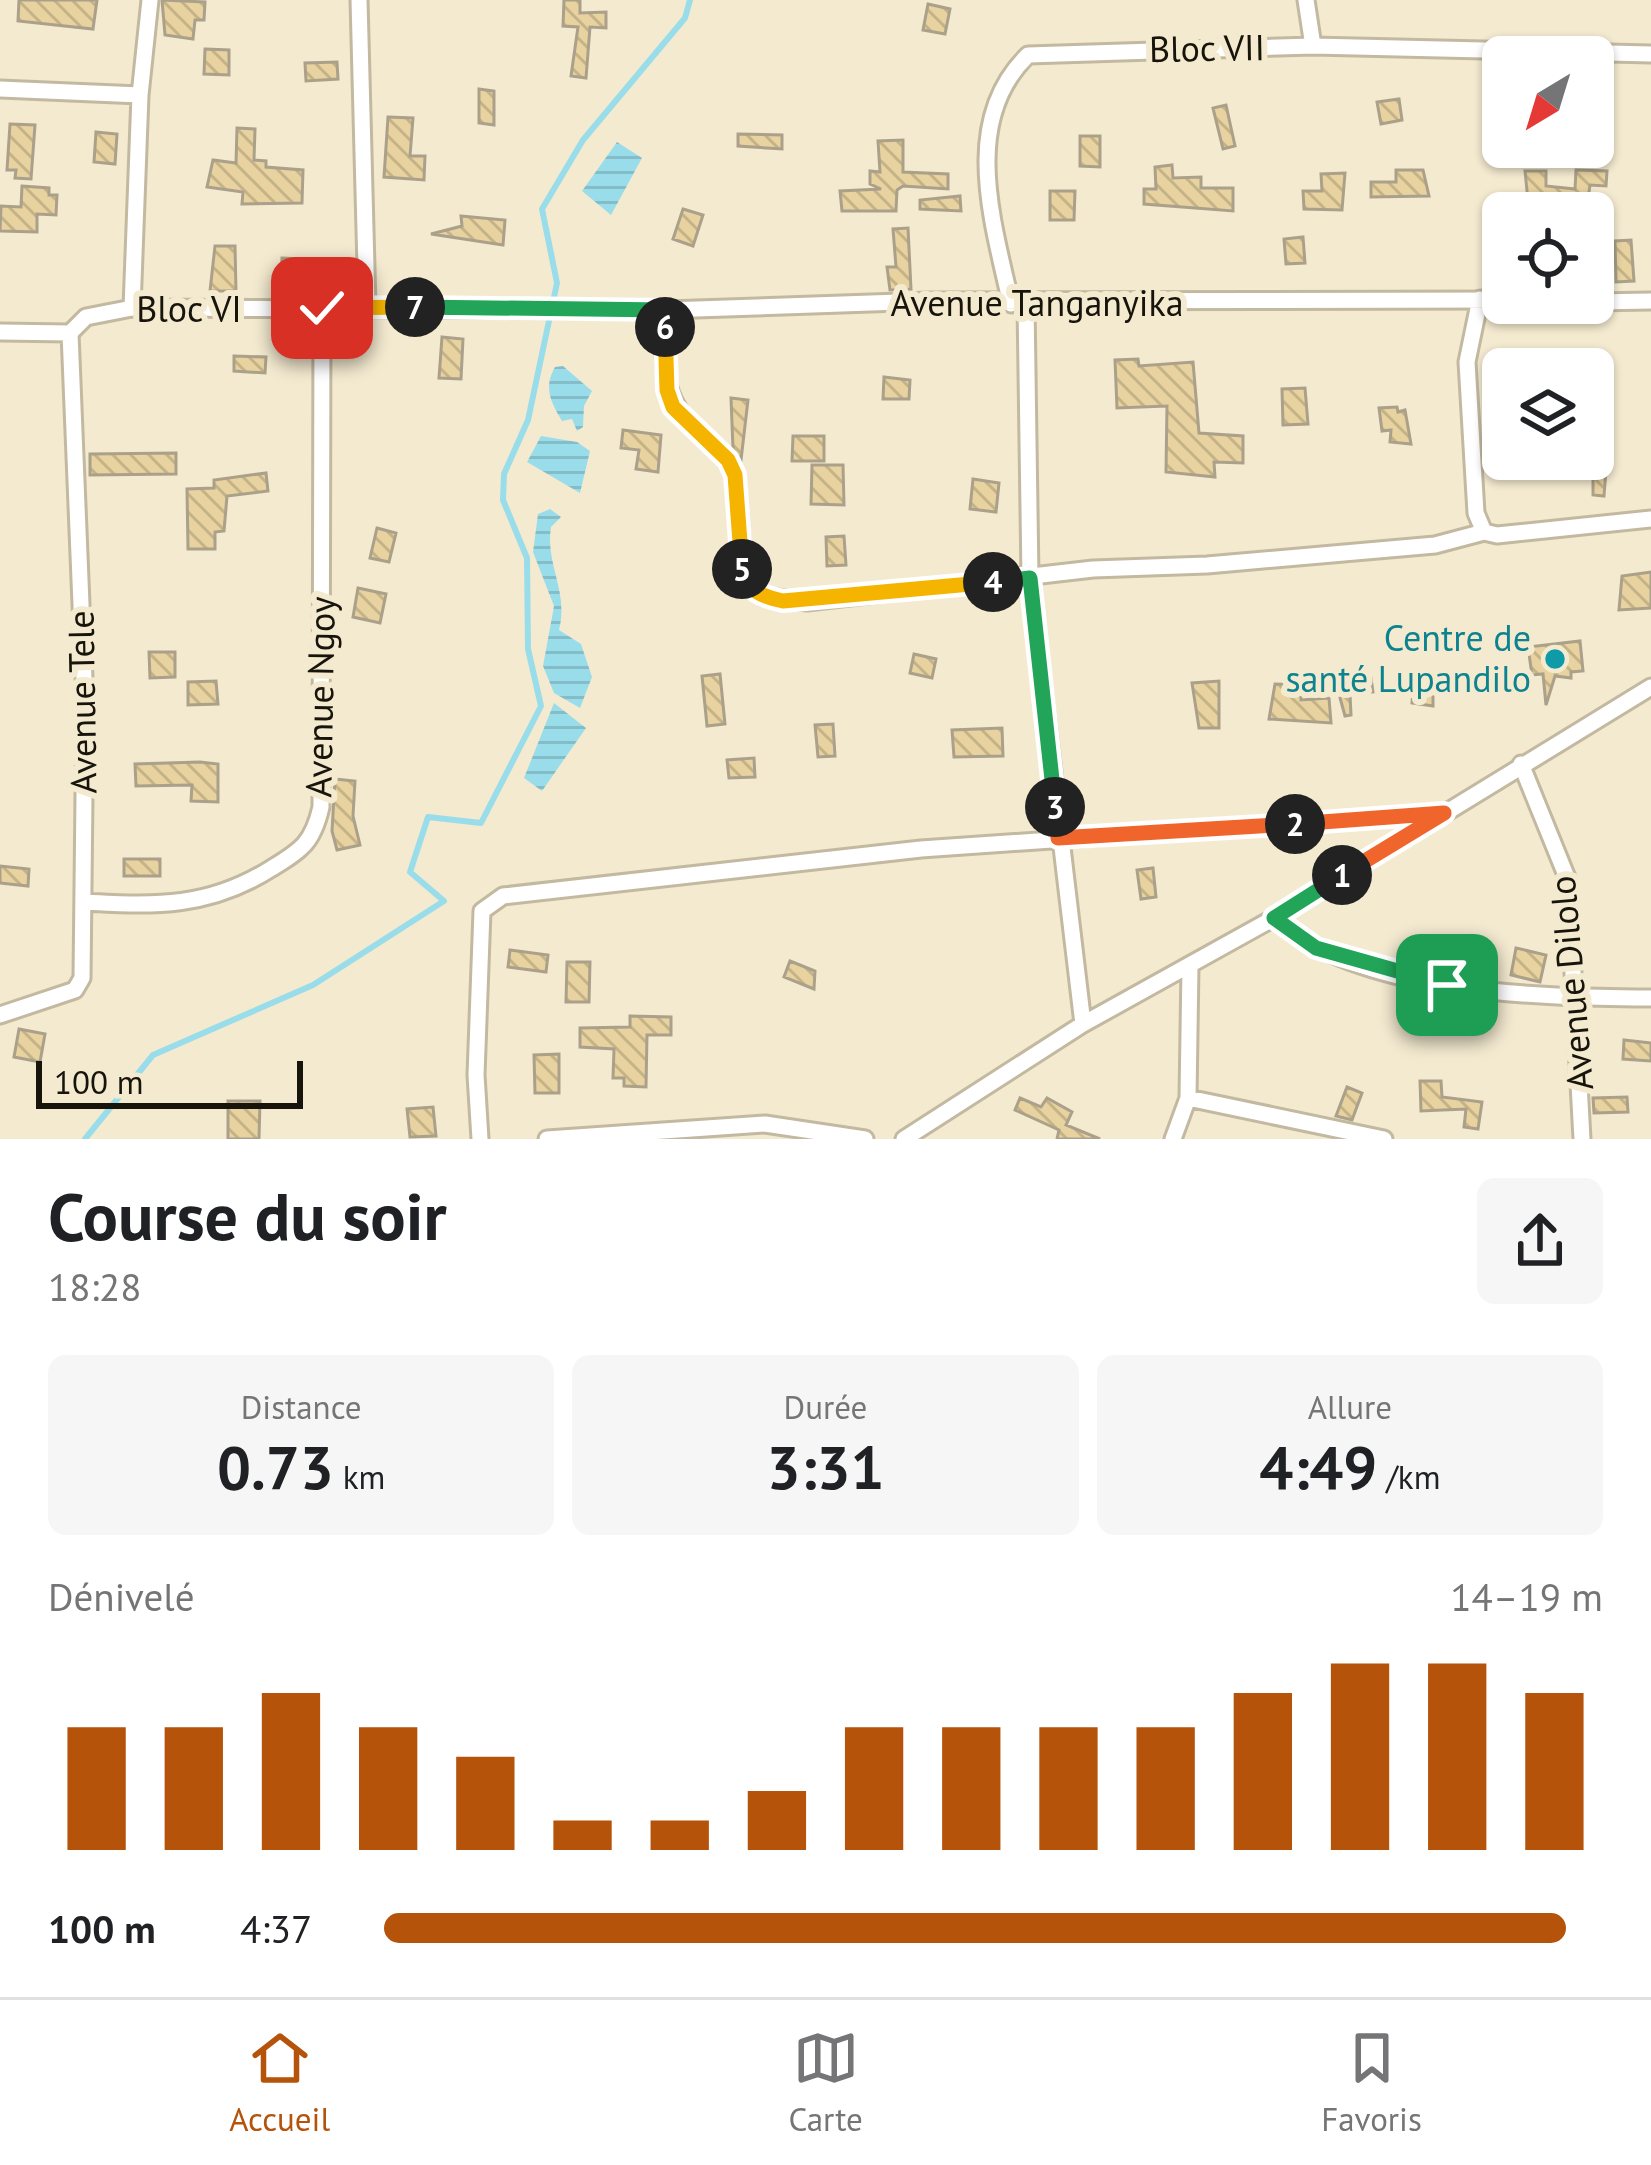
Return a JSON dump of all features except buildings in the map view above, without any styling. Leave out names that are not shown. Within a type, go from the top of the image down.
[{"type":"street","points":[[132,308],[140,95],[150,0]]},
{"type":"street","points":[[359,0],[367,306]]},
{"type":"street","points":[[1306,0],[1313,46]]},
{"type":"street","name":"Bloc VII","points":[[1019,304],[987,196],[990,113],[1005,77],[1028,55],[1313,46],[1651,54]]},
{"type":"street","points":[[0,89],[140,95]]},
{"type":"street","points":[[1480,299],[1468,383],[1476,513],[1484,532]]},
{"type":"street","name":"Avenue Tanganyika","points":[[530,310],[929,301],[1480,299]]},
{"type":"street","points":[[1614,302],[1651,301]]},
{"type":"street","points":[[1019,304],[1030,578],[1083,1024]]},
{"type":"street","name":"Bloc VI","points":[[0,332],[70,333],[86,317],[132,308],[530,310]]},
{"type":"street","name":"Avenue Ngoy","points":[[84,902],[173,907],[212,898],[239,890],[298,854],[314,837],[321,807],[322,308]]},
{"type":"street","points":[[666,310],[667,390],[673,407],[728,460],[735,475],[745,581],[762,596],[807,602],[1030,578],[1435,545],[1484,532],[1498,535],[1651,520]]},
{"type":"street","name":"Avenue Tele","points":[[0,1015],[75,990],[82,978],[85,704],[70,333]]},
{"type":"street","points":[[904,1139],[1083,1024],[1274,918],[1651,687]]},
{"type":"street","name":"Avenue Dilolo","points":[[1521,764],[1568,880],[1582,1139]]},
{"type":"street","points":[[480,1139],[476,1075],[482,910],[503,896],[638,878],[1058,838],[1444,813]]},
{"type":"street","points":[[1274,918],[1316,948],[1447,985],[1576,998],[1651,998]]},
{"type":"street","points":[[1173,1139],[1188,1098],[1190,966]]},
{"type":"street","points":[[1188,1098],[1384,1139]]},
{"type":"street","points":[[547,1139],[765,1124],[865,1139]]},
{"type":"water","points":[[617,142],[642,158],[611,215],[582,191]]},
{"type":"water","points":[[563,366],[592,391],[584,406],[583,427],[577,431],[572,419],[562,421],[550,395],[551,375],[555,367]]},
{"type":"water","points":[[541,436],[577,442],[590,451],[580,493],[527,462]]},
{"type":"water","points":[[550,509],[561,517],[551,527],[550,541],[561,603],[559,630],[581,644],[592,677],[580,708],[554,693],[543,666],[554,606],[533,552],[538,514]]},
{"type":"water","points":[[554,703],[586,728],[542,791],[524,778]]},
{"type":"waterway","points":[[85,1139],[153,1055],[313,985],[444,901],[410,872],[428,817],[481,823],[541,706],[528,649],[527,558],[503,500],[504,474],[528,420],[557,283],[542,209],[583,140],[685,18],[690,0]]},
{"type":"place","name":"Centre de santé Lupandilo","points":[[1555,659]]},
{"type":"route","points":[[322,308],[666,310],[667,390],[673,407],[728,460],[735,475],[745,581],[762,596],[807,602],[1030,578],[1058,838],[1444,813],[1274,918],[1316,948],[1447,985]]}]
